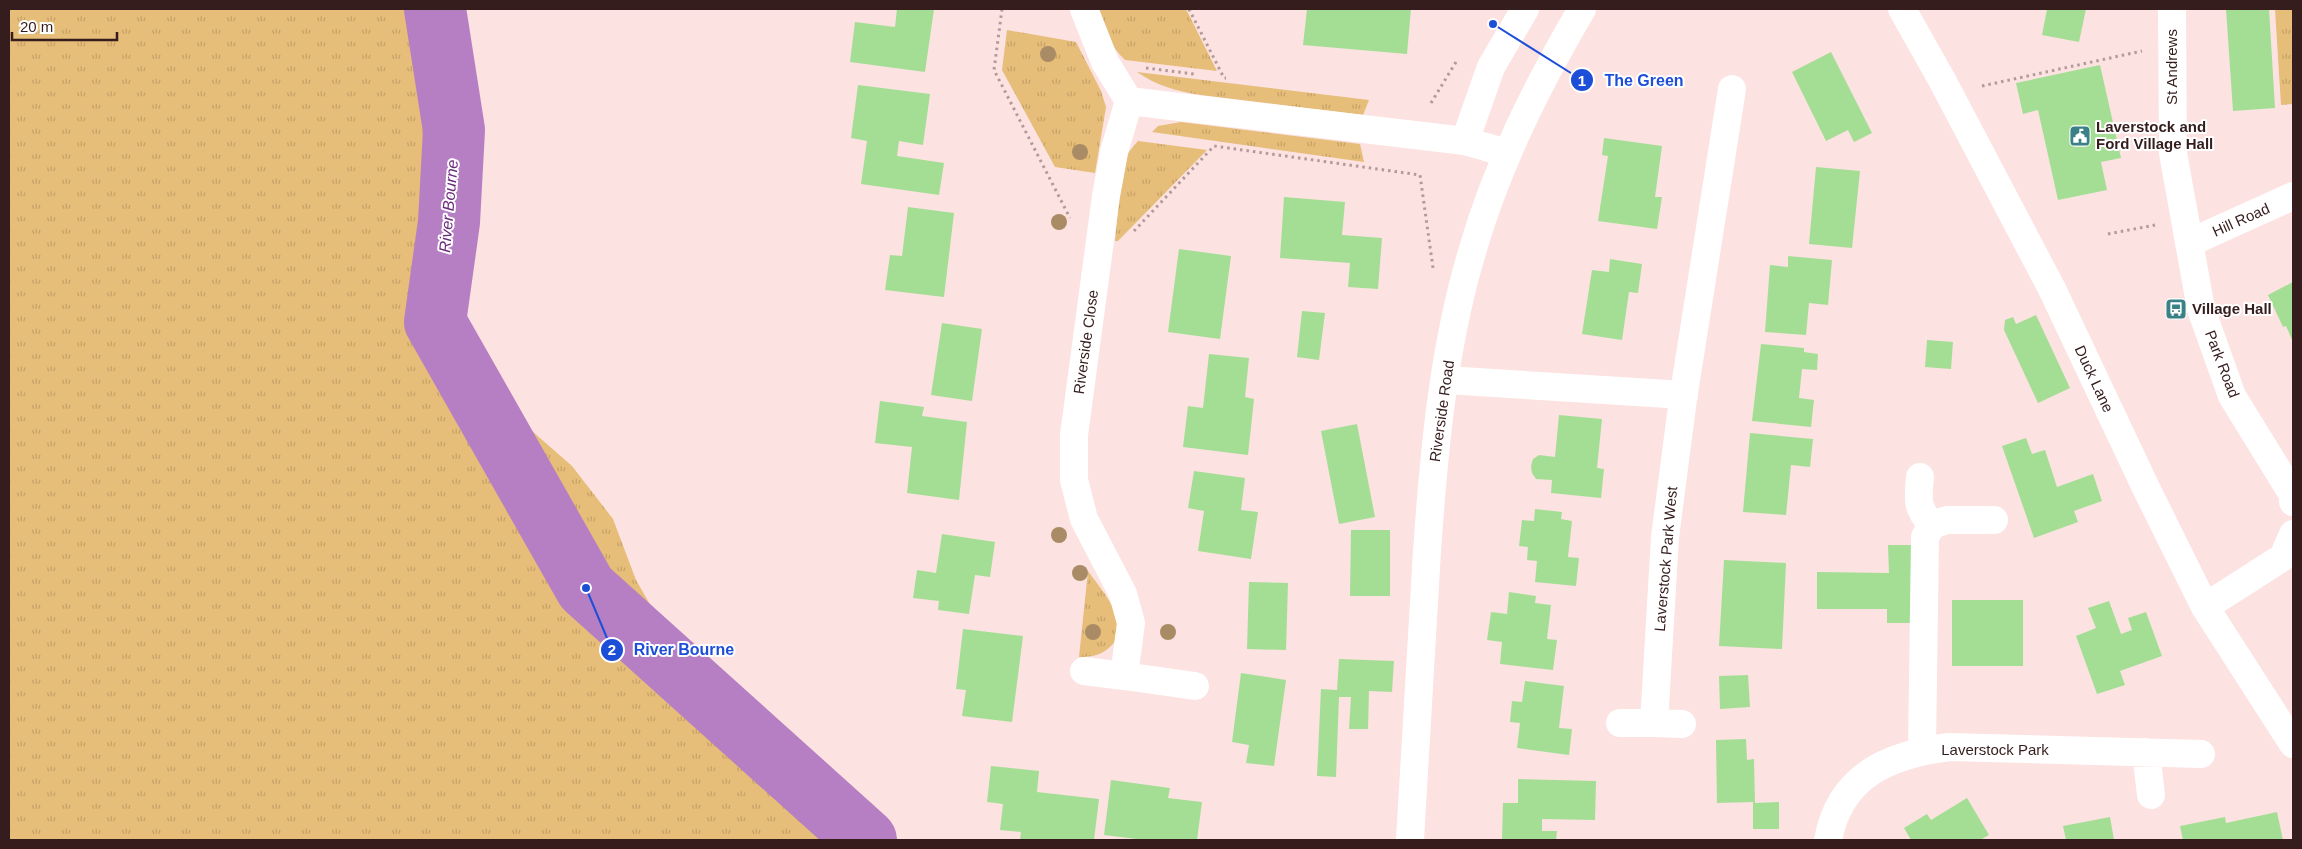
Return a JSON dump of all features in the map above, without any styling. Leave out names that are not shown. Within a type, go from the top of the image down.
[{"type":"street","points":[[1084,9],[1105,62],[1129,101],[1465,141],[1507,153]]},
{"type":"street","points":[[1465,141],[1491,67],[1525,9]]},
{"type":"street","name":"Riverside Road","points":[[1410,840],[1432,478],[1461,293],[1472,252],[1507,153],[1531,100],[1582,9]]},
{"type":"street","name":"Duck Lane","points":[[1902,9],[1942,80],[2052,289],[2146,488],[2205,607],[2293,744]]},
{"type":"street","name":"St Andrews","points":[[2172,9],[2173,153],[2187,231]]},
{"type":"street","name":"Laverstock Park West","points":[[1654,723],[1665,537],[1684,395],[1732,89]]},
{"type":"street","name":"Riverside Close","points":[[1124,676],[1131,624],[1123,594],[1084,519],[1074,480],[1074,435],[1099,246],[1114,152],[1129,101]]},
{"type":"street","name":"Hill Road","points":[[2187,231],[2293,196]]},
{"type":"street","name":"Park Road","points":[[2187,231],[2201,309],[2232,396],[2293,496],[2293,502]]},
{"type":"street","points":[[1446,380],[1684,395]]},
{"type":"street","points":[[1920,477],[1918,501],[1921,513],[1932,525]]},
{"type":"street","points":[[1922,750],[1925,538],[1932,525],[1947,520],[1994,520]]},
{"type":"street","points":[[2205,607],[2282,558],[2293,534]]},
{"type":"street","points":[[1084,671],[1194,686]]},
{"type":"street","points":[[1620,723],[1682,724]]},
{"type":"street","name":"Laverstock Park","points":[[1828,840],[1836,814],[1850,790],[1872,770],[1895,758],[1922,750],[1949,747],[2201,754]]},
{"type":"street","points":[[2146,752],[2151,795]]},
{"type":"path","points":[[1002,9],[994,70],[1079,234],[1099,246],[1120,247],[1214,146],[1420,174],[1435,283],[1461,293]]},
{"type":"path","points":[[1189,9],[1224,78]]},
{"type":"path","points":[[1984,95],[1980,86],[2150,49]]},
{"type":"path","points":[[1424,102],[1433,103],[1460,56]]},
{"type":"path","points":[[1105,62],[1197,74]]},
{"type":"path","points":[[1215,77],[1234,79]]},
{"type":"path","points":[[2108,234],[2187,231]]},
{"type":"green space","points":[[9,9],[452,9],[467,131],[453,320],[507,409],[572,466],[613,519],[636,580],[672,643],[640,666],[830,840],[9,840]]},
{"type":"green space","points":[[1097,9],[1186,9],[1217,71],[1125,60],[1107,36]]},
{"type":"green space","points":[[2275,9],[2293,9],[2293,104],[2281,105]]},
{"type":"green space","points":[[1007,30],[1076,42],[1101,91],[1106,107],[1095,173],[1055,167],[1002,70]]},
{"type":"green space","points":[[1137,72],[1369,100],[1363,115],[1201,95],[1175,90]]},
{"type":"green space","points":[[1181,122],[1360,144],[1364,162],[1152,132],[1158,126]]},
{"type":"green space","points":[[1138,141],[1207,150],[1118,241],[1115,241],[1119,199],[1128,153]]},
{"type":"green space","points":[[1088,571],[1113,607],[1119,627],[1117,637],[1104,652],[1088,657],[1079,657]]},
{"type":"building","points":[[897,9],[934,9],[925,72],[850,62],[855,22],[895,27]]},
{"type":"building","points":[[1307,9],[1411,9],[1407,54],[1303,45]]},
{"type":"building","points":[[2047,9],[2086,9],[2079,42],[2042,35]]},
{"type":"building","points":[[2226,9],[2269,9],[2275,108],[2233,111]]},
{"type":"building","points":[[1831,52],[1872,133],[1854,142],[1848,130],[1826,141],[1792,72]]},
{"type":"building","name":"Laverstock and Ford Village Hall","points":[[2100,65],[2121,158],[2101,162],[2107,190],[2058,200],[2038,110],[2023,114],[2016,83]]},
{"type":"building","points":[[858,85],[930,94],[923,145],[899,141],[897,156],[944,163],[939,195],[861,184],[867,141],[851,138]]},
{"type":"building","points":[[1604,138],[1662,146],[1655,197],[1662,197],[1657,229],[1598,221],[1608,156],[1602,155]]},
{"type":"building","points":[[1816,167],[1860,171],[1852,248],[1809,244]]},
{"type":"building","points":[[1284,197],[1345,202],[1342,235],[1382,238],[1378,289],[1348,287],[1350,263],[1280,258]]},
{"type":"building","points":[[908,207],[954,213],[944,297],[885,290],[890,255],[902,256]]},
{"type":"building","points":[[1179,249],[1231,256],[1220,339],[1168,332]]},
{"type":"building","points":[[1788,256],[1832,260],[1828,305],[1809,303],[1806,335],[1765,332],[1770,265],[1788,267]]},
{"type":"building","points":[[1610,259],[1642,264],[1638,293],[1629,292],[1622,340],[1582,334],[1592,270],[1609,272]]},
{"type":"building","points":[[2293,282],[2293,342],[2286,326],[2283,327],[2268,295]]},
{"type":"building","points":[[1302,311],[1325,313],[1319,360],[1297,357]]},
{"type":"building","points":[[2036,315],[2070,388],[2038,403],[2004,330],[2005,320],[2013,317],[2016,324]]},
{"type":"building","points":[[942,323],[982,329],[972,401],[931,395]]},
{"type":"building","points":[[1927,340],[1953,342],[1951,369],[1925,367]]},
{"type":"building","points":[[1761,344],[1804,348],[1804,352],[1818,354],[1817,370],[1802,369],[1799,398],[1814,400],[1811,427],[1752,421]]},
{"type":"building","points":[[1209,354],[1249,358],[1245,397],[1254,399],[1248,455],[1183,447],[1188,406],[1203,408]]},
{"type":"building","points":[[880,401],[924,407],[922,416],[967,422],[959,500],[907,493],[912,447],[875,443]]},
{"type":"building","points":[[1559,415],[1602,419],[1597,468],[1604,469],[1601,498],[1551,493],[1552,480],[1536,479],[1532,473],[1533,459],[1539,455],[1555,457]]},
{"type":"building","points":[[1357,424],[1375,517],[1339,524],[1321,431]]},
{"type":"building","points":[[1750,433],[1813,439],[1810,467],[1791,465],[1786,515],[1743,512]]},
{"type":"building","points":[[2026,438],[2032,454],[2045,450],[2057,487],[2093,474],[2102,501],[2074,511],[2078,522],[2034,538],[2002,446]]},
{"type":"building","points":[[1194,471],[1245,478],[1241,510],[1258,512],[1251,559],[1198,551],[1204,511],[1188,508]]},
{"type":"building","points":[[1535,509],[1562,512],[1561,519],[1572,521],[1568,557],[1579,558],[1576,586],[1535,582],[1537,561],[1527,560],[1528,547],[1519,546],[1522,520],[1534,521]]},
{"type":"building","points":[[1351,530],[1390,530],[1390,596],[1350,596]]},
{"type":"building","points":[[942,534],[995,542],[990,577],[975,575],[969,614],[938,610],[939,601],[913,598],[917,570],[936,573]]},
{"type":"building","points":[[1888,545],[1917,545],[1916,623],[1887,623],[1887,609],[1817,609],[1817,572],[1889,573]]},
{"type":"building","points":[[1724,560],[1786,563],[1782,649],[1719,646]]},
{"type":"building","points":[[1249,582],[1288,583],[1286,650],[1247,649]]},
{"type":"building","points":[[1509,592],[1536,596],[1535,603],[1551,605],[1547,639],[1557,640],[1553,670],[1500,664],[1502,642],[1487,640],[1491,612],[1507,614]]},
{"type":"building","points":[[1952,600],[2023,600],[2023,666],[1952,666]]},
{"type":"building","points":[[2109,601],[2121,634],[2132,630],[2128,618],[2146,612],[2162,656],[2120,671],[2125,685],[2097,694],[2076,636],[2096,628],[2088,608]]},
{"type":"building","points":[[963,629],[1023,636],[1012,722],[962,716],[966,690],[956,689]]},
{"type":"building","points":[[1339,659],[1394,661],[1392,692],[1369,691],[1368,729],[1349,729],[1351,697],[1339,697],[1336,777],[1317,776],[1321,689],[1337,690]]},
{"type":"building","points":[[1241,673],[1286,680],[1274,766],[1246,763],[1249,745],[1232,742]]},
{"type":"building","points":[[1748,675],[1750,707],[1720,709],[1719,676]]},
{"type":"building","points":[[1525,681],[1564,686],[1559,728],[1572,729],[1569,755],[1517,748],[1520,723],[1510,722],[1512,701],[1522,702]]},
{"type":"building","points":[[1746,739],[1747,760],[1754,759],[1755,803],[1779,802],[1779,829],[1753,829],[1753,802],[1717,803],[1716,740]]},
{"type":"building","points":[[991,766],[1039,771],[1037,792],[1099,799],[1094,840],[1020,840],[1021,832],[1000,830],[1003,804],[987,802]]},
{"type":"building","points":[[1518,779],[1596,781],[1595,820],[1542,819],[1542,831],[1557,831],[1556,840],[1502,840],[1503,803],[1518,803]]},
{"type":"building","points":[[1111,780],[1170,788],[1168,798],[1202,802],[1197,840],[1145,840],[1104,835]]},
{"type":"building","points":[[1967,798],[1989,835],[1980,840],[1911,840],[1904,828],[1927,814],[1931,820]]},
{"type":"building","points":[[2277,812],[2283,840],[2183,840],[2180,826],[2225,817],[2226,823]]},
{"type":"building","points":[[2110,817],[2114,840],[2066,840],[2063,826]]},
{"type":"waterway","name":"River Bourne","points":[[435,9],[454,130],[449,222],[435,322],[586,588],[866,840]]},
{"type":"place","name":"The Green","points":[[1493,24]]},
{"type":"place","name":"Laverstock and Ford Village Hall","points":[[2080,136]]},
{"type":"place","name":"Village Hall","points":[[2176,309]]},
{"type":"place","name":"River Bourne","points":[[586,588]]}]
